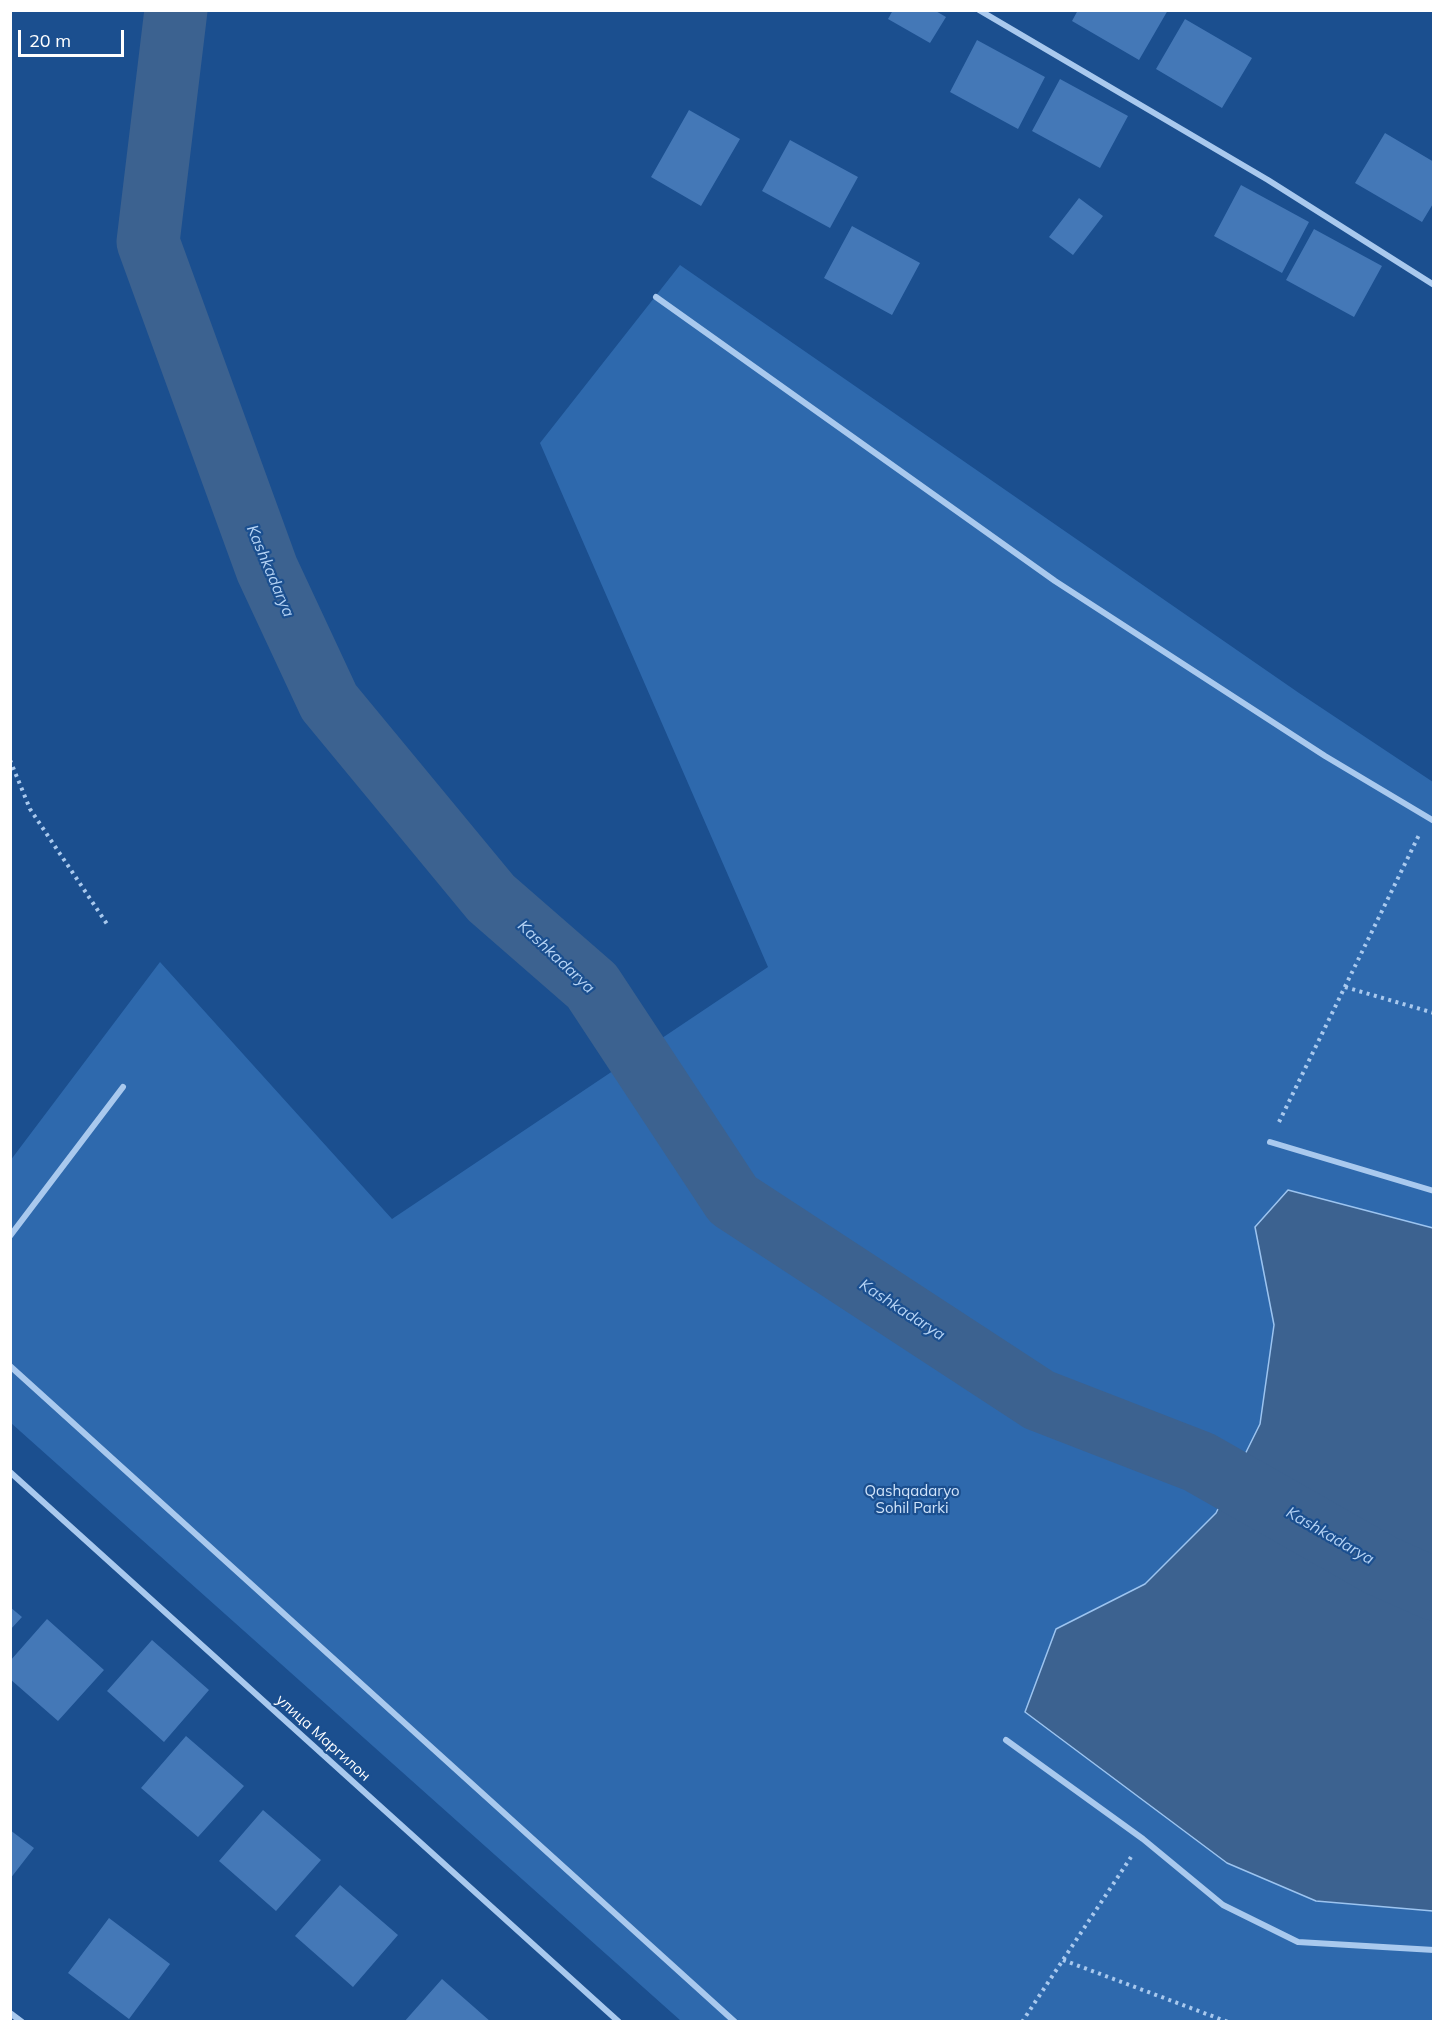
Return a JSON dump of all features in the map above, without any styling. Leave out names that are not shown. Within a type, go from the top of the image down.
[{"type":"street","points":[[979,10],[1268,180],[1434,285]]},
{"type":"street","points":[[656,297],[1055,581],[1325,756],[1431,819]]},
{"type":"street","points":[[10,1236],[123,1087]]},
{"type":"street","points":[[1270,1142],[1434,1191]]},
{"type":"street","points":[[10,1366],[735,2022]]},
{"type":"street","name":"улица Маргилон","points":[[10,1472],[619,2022]]},
{"type":"street","points":[[1006,1740],[1143,1839],[1223,1905],[1298,1942],[1434,1950]]},
{"type":"street","points":[[10,2013],[22,2022]]},
{"type":"path","points":[[10,760],[30,809],[107,924]]},
{"type":"path","points":[[1270,1142],[1345,987],[1431,819]]},
{"type":"path","points":[[1345,987],[1434,1013]]},
{"type":"path","points":[[1022,2022],[1143,1839]]},
{"type":"path","points":[[1063,1960],[1228,2022]]},
{"type":"green space","name":"Qashqadaryo Sohil Parki","points":[[680,265],[1299,693],[1433,782],[1433,2021],[681,2021],[11,1423],[10,1161],[160,962],[392,1219],[768,967],[540,443]]},
{"type":"water","points":[[1288,1190],[1433,1228],[1433,1911],[1316,1901],[1227,1863],[1025,1712],[1056,1629],[1145,1584],[1216,1513],[1260,1424],[1274,1325],[1255,1227]]},
{"type":"building","points":[[893,10],[934,10],[946,17],[930,43],[888,19]]},
{"type":"building","points":[[1078,10],[1168,10],[1139,60],[1072,21]]},
{"type":"building","points":[[1185,19],[1252,58],[1222,108],[1156,69]]},
{"type":"building","points":[[977,40],[1045,77],[1018,129],[950,92]]},
{"type":"building","points":[[1060,79],[1128,116],[1100,168],[1032,131]]},
{"type":"building","points":[[689,110],[740,139],[701,206],[651,177]]},
{"type":"building","points":[[1385,133],[1434,162],[1434,202],[1422,222],[1355,183]]},
{"type":"building","points":[[790,140],[858,177],[830,228],[762,191]]},
{"type":"building","points":[[1241,185],[1309,222],[1282,273],[1214,236]]},
{"type":"building","points":[[1079,198],[1103,216],[1073,255],[1049,237]]},
{"type":"building","points":[[852,226],[920,263],[892,315],[824,278]]},
{"type":"building","points":[[1314,229],[1382,266],[1354,317],[1286,280]]},
{"type":"building","points":[[10,1607],[22,1617],[10,1630]]},
{"type":"building","points":[[47,1619],[104,1670],[58,1721],[10,1679],[10,1661]]},
{"type":"building","points":[[152,1640],[209,1690],[164,1742],[107,1691]]},
{"type":"building","points":[[186,1736],[244,1786],[198,1837],[141,1788]]},
{"type":"building","points":[[263,1810],[321,1860],[276,1911],[219,1861]]},
{"type":"building","points":[[10,1830],[34,1848],[10,1879]]},
{"type":"building","points":[[340,1885],[398,1935],[353,1987],[295,1936]]},
{"type":"building","points":[[109,1918],[170,1964],[129,2019],[68,1973]]},
{"type":"building","points":[[442,1979],[491,2022],[404,2022]]},
{"type":"waterway","name":"Kashkadarya","points":[[176,10],[148,242],[267,569],[329,702],[491,898],[592,986],[733,1200],[1039,1400],[1199,1462],[1380,1565],[1434,1589]]}]
